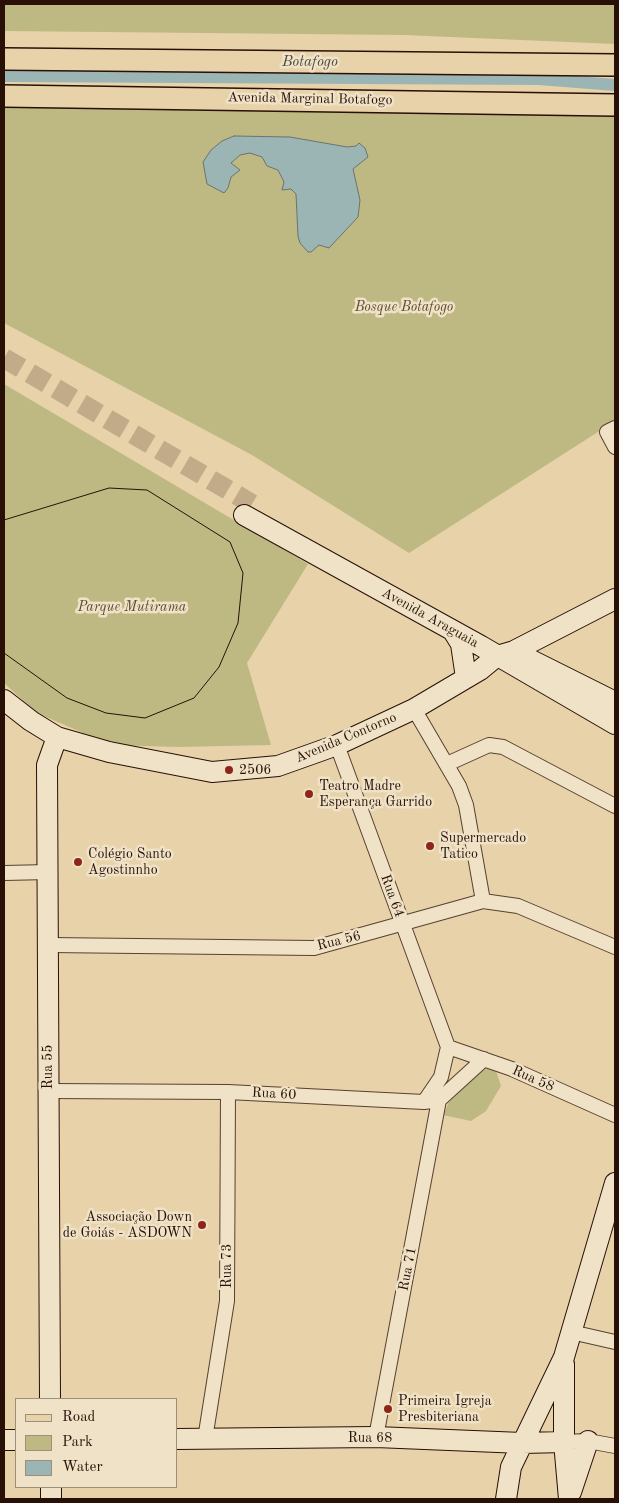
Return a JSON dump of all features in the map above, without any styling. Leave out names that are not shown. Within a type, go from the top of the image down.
[{"type":"main road","points":[[4,59],[615,65]]},
{"type":"main road","name":"Avenida Marginal Botafogo","points":[[4,96],[615,105]]},
{"type":"street","points":[[615,428],[607,432],[615,448]]},
{"type":"street","name":"Avenida Araguaia","points":[[615,702],[549,669],[505,653],[453,631],[248,510],[505,653],[615,724]]},
{"type":"street","name":"Avenida Contorno","points":[[4,700],[31,721],[57,737],[109,752],[212,772],[278,766],[337,745],[414,709],[505,653],[544,636],[615,599]]},
{"type":"street","points":[[453,631],[461,644],[466,678]]},
{"type":"street","points":[[544,636],[549,669]]},
{"type":"street","points":[[414,709],[447,764],[466,805],[483,901]]},
{"type":"street","name":"Rua 55","points":[[50,1398],[48,765],[57,737]]},
{"type":"street","name":"Rua 64","points":[[337,745],[448,1047]]},
{"type":"street","points":[[447,764],[488,745],[503,746],[615,806]]},
{"type":"street","points":[[4,873],[49,872]]},
{"type":"street","name":"Rua 56","points":[[49,945],[314,948],[483,901],[518,906],[615,947]]},
{"type":"street","points":[[424,1102],[441,1077],[448,1047]]},
{"type":"street","name":"Rua 58","points":[[448,1047],[512,1069],[615,1115]]},
{"type":"street","points":[[439,1100],[484,1059]]},
{"type":"street","name":"Rua 60","points":[[48,1091],[228,1092],[424,1102],[439,1100]]},
{"type":"street","name":"Rua 73","points":[[205,1439],[227,1301],[228,1092]]},
{"type":"street","name":"Rua 71","points":[[376,1437],[439,1100]]},
{"type":"street","points":[[506,1499],[511,1467],[564,1357],[615,1182]]},
{"type":"street","points":[[572,1332],[615,1342]]},
{"type":"street","points":[[564,1357],[564,1442],[569,1498]]},
{"type":"street","name":"Rua 68","points":[[178,1439],[376,1437],[522,1443],[564,1442]]},
{"type":"street","points":[[564,1442],[588,1441],[615,1446]]},
{"type":"street","points":[[569,1498],[588,1441]]},
{"type":"green space","points":[[4,4],[615,4],[615,44],[404,35],[4,31]]},
{"type":"green space","name":"Bosque Botafogo","points":[[4,86],[615,112],[615,421],[409,553],[252,455],[4,323]]},
{"type":"green space","name":"Parque Mutirama","points":[[4,384],[308,564],[247,663],[271,745],[178,747],[111,745],[37,713],[4,683]]},
{"type":"green space","points":[[490,1068],[496,1071],[501,1086],[486,1111],[471,1121],[443,1115],[449,1102],[482,1070]]},
{"type":"water","points":[[234,136],[290,137],[347,147],[356,146],[359,143],[365,148],[368,157],[353,169],[360,200],[358,217],[329,248],[319,245],[311,252],[308,252],[300,243],[298,236],[296,194],[291,189],[282,190],[284,182],[278,170],[267,166],[262,157],[250,153],[240,155],[231,163],[240,170],[231,177],[228,188],[224,193],[207,184],[203,162],[211,150],[222,141]]},
{"type":"waterway","name":"Botafogo","points":[[4,76],[539,79],[615,85]]},
{"type":"tunnel","points":[[4,358],[252,504]]},
{"type":"tram line","points":[[4,520],[109,488],[147,490],[230,542],[243,573],[238,623],[219,667],[194,698],[145,718],[106,713],[67,698],[4,653]]},
{"type":"place","name":"2506","points":[[229,770]]},
{"type":"place","name":"Teatro Madre Esperança Garrido","points":[[309,794]]},
{"type":"place","name":"Supermercado Tatico","points":[[430,846]]},
{"type":"place","name":"Colégio Santo Agostinnho","points":[[78,862]]},
{"type":"place","name":"Associação Down de Goiás - ASDOWN","points":[[202,1225]]},
{"type":"place","name":"Primeira Igreja Presbiteriana","points":[[388,1409]]}]
